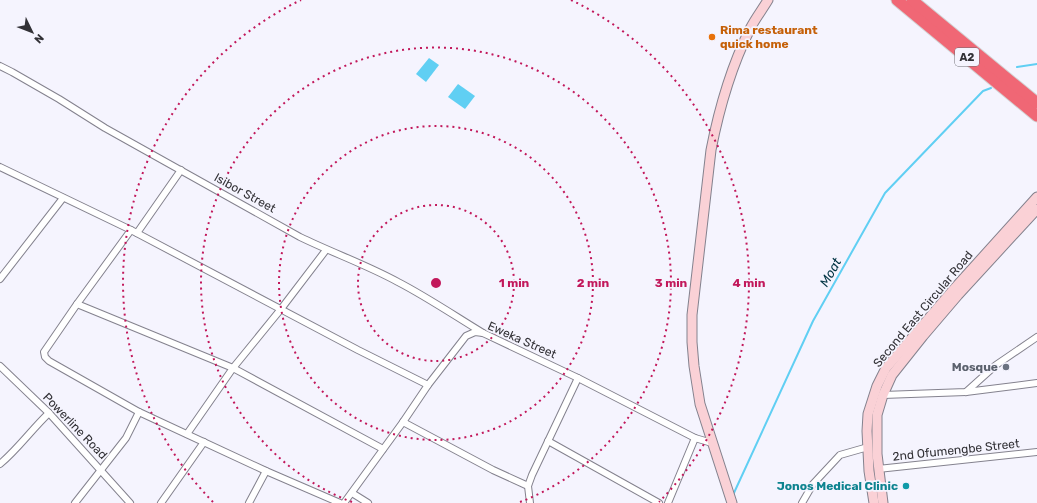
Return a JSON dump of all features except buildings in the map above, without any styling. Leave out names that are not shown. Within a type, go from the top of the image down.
[{"type":"highway","name":"A2","points":[[896,0],[1037,116]]},
{"type":"highway","name":"A2","points":[[912,0],[1037,103]]},
{"type":"main road","points":[[732,503],[700,404],[694,360],[692,322],[696,274],[711,150],[716,127],[729,79],[750,28],[768,0]]},
{"type":"main road","name":"Second East Circular Road","points":[[874,503],[868,447],[868,414],[877,386],[886,368],[953,290],[1037,197]]},
{"type":"main road","name":"Second East Circular Road","points":[[882,503],[876,438],[878,415],[883,395],[892,375],[958,295],[1037,209]]},
{"type":"street","name":"Isibor Street","points":[[0,66],[59,99],[105,128],[300,237],[400,282],[483,333]]},
{"type":"street","points":[[0,168],[134,232],[428,385]]},
{"type":"street","points":[[181,170],[77,304],[44,352],[45,357],[49,361],[139,412],[266,471],[340,503]]},
{"type":"street","points":[[0,279],[63,198]]},
{"type":"street","points":[[187,434],[233,368],[326,250]]},
{"type":"street","points":[[77,304],[233,368],[383,449]]},
{"type":"street","name":"Eweka Street","points":[[344,503],[428,385],[466,336],[475,332],[483,333],[578,378],[695,438],[712,443]]},
{"type":"street","points":[[966,392],[996,365],[1037,337]]},
{"type":"street","name":"Powerline Road","points":[[0,367],[49,413],[130,503]]},
{"type":"street","points":[[530,503],[528,486],[578,378]]},
{"type":"street","points":[[883,395],[966,392],[1037,383]]},
{"type":"street","points":[[75,503],[126,438],[139,412]]},
{"type":"street","points":[[0,464],[49,413]]},
{"type":"street","points":[[403,422],[493,470],[528,486]]},
{"type":"street","points":[[668,503],[695,438]]},
{"type":"street","points":[[548,441],[659,503]]},
{"type":"street","points":[[161,503],[204,442]]},
{"type":"street","points":[[802,503],[813,484],[840,455],[868,447]]},
{"type":"street","name":"2nd Ofumengbe Street","points":[[878,469],[1037,452]]},
{"type":"street","points":[[249,503],[266,471]]},
{"type":"street","points":[[352,493],[368,503]]},
{"type":"water","points":[[429,58],[439,65],[426,82],[416,74]]},
{"type":"water","points":[[458,84],[475,96],[465,109],[448,97]]},
{"type":"waterway","name":"Moat","points":[[1017,67],[1037,64]]},
{"type":"waterway","name":"Moat","points":[[733,495],[813,321],[885,193],[983,91],[991,88]]},
{"type":"place","name":"Rima restaurant quick home","points":[[712,37]]},
{"type":"place","name":"Mosque","points":[[1006,367]]},
{"type":"place","name":"Jonos Medical Clinic","points":[[906,486]]}]
